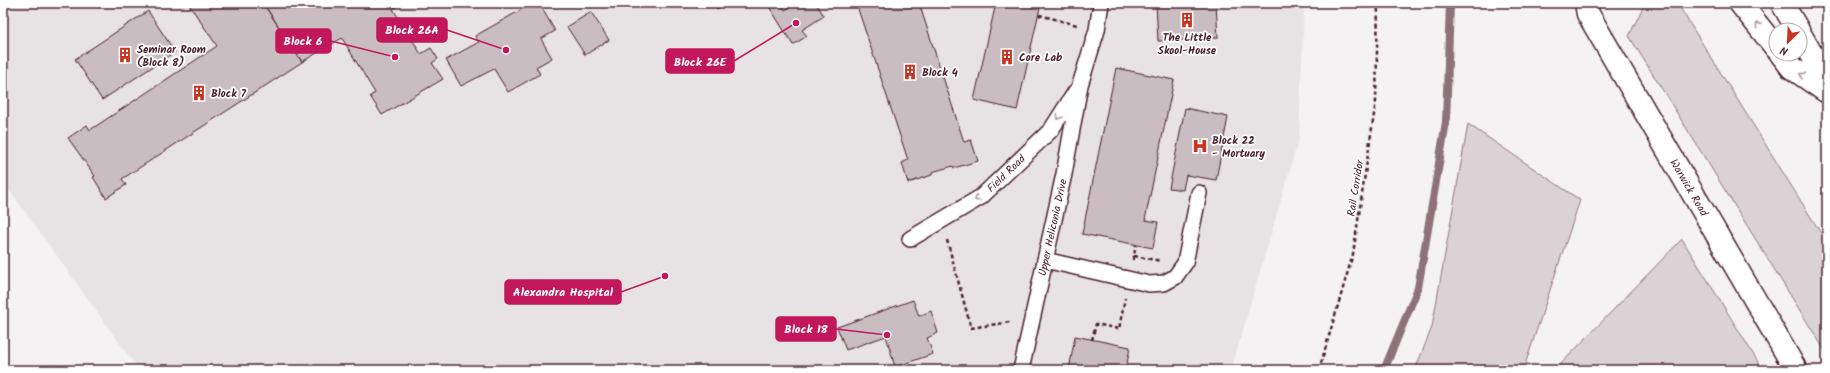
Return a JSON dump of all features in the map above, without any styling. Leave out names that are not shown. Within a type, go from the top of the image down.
[{"type":"main road","name":"Warwick Road","points":[[1586,3],[1588,14],[1796,370]]},
{"type":"main road","points":[[1740,3],[1768,38]]},
{"type":"main road","points":[[1782,3],[1793,22]]},
{"type":"main road","points":[[1808,48],[1827,81]]},
{"type":"main road","points":[[1787,62],[1792,68],[1827,92]]},
{"type":"lane","points":[[1080,85],[1097,30],[1101,3]]},
{"type":"lane","name":"Field Road","points":[[910,238],[981,197],[1051,130],[1080,85]]},
{"type":"lane","name":"Upper Heliconia Drive","points":[[1021,370],[1045,260],[1080,85]]},
{"type":"lane","points":[[1045,260],[1149,284],[1164,283],[1175,277],[1185,263],[1199,193]]},
{"type":"path","name":"Rail Corridor","points":[[1319,370],[1354,254],[1376,101],[1378,3]]},
{"type":"path","points":[[1039,15],[1097,30]]},
{"type":"path","points":[[942,220],[971,328],[1032,318]]},
{"type":"path","points":[[1134,256],[1166,262]]},
{"type":"shaded area","points":[[3,3],[1304,3],[1299,138],[1231,370],[139,370],[3,181]]},
{"type":"shaded area","points":[[1645,3],[1677,3],[1827,243],[1827,354],[1629,36]]},
{"type":"shaded area","points":[[1468,124],[1580,200],[1526,362],[1531,370],[1415,370],[1432,327]]},
{"type":"shaded area","points":[[1682,239],[1763,370],[1555,370]]},
{"type":"building","name":"Block 7","points":[[188,3],[263,3],[302,62],[122,179],[126,185],[106,198],[93,177],[95,176],[68,138],[87,125],[90,130],[217,46]]},
{"type":"building","points":[[263,3],[403,3],[393,9],[421,54],[431,48],[438,59],[432,63],[443,79],[382,115],[370,96],[375,93],[342,38],[302,62]]},
{"type":"building","points":[[533,3],[539,3],[555,31],[541,39],[552,58],[536,67],[540,74],[508,92],[494,69],[461,86],[446,60],[479,42],[475,36]]},
{"type":"building","points":[[714,3],[727,3],[717,9]]},
{"type":"building","points":[[778,3],[781,3],[785,10],[797,3],[816,3],[824,16],[802,30],[807,36],[793,45],[770,8]]},
{"type":"building","name":"Block 4","points":[[856,3],[919,3],[964,142],[971,140],[978,161],[954,168],[953,166],[932,172],[932,175],[908,183],[902,163],[908,160]]},
{"type":"building","name":"Core Lab","points":[[996,3],[1041,3],[1017,110],[974,100]]},
{"type":"building","name":"The Little Skool-House","points":[[1156,3],[1216,3],[1218,38],[1158,41]]},
{"type":"building","name":"Seminar Room (Block 8)","points":[[148,11],[175,52],[102,100],[75,59]]},
{"type":"building","points":[[591,12],[609,40],[585,55],[567,27]]},
{"type":"building","points":[[1116,68],[1174,80],[1145,220],[1158,222],[1153,248],[1082,234]]},
{"type":"building","name":"Block 22 - Mortuary","points":[[1185,108],[1228,117],[1216,180],[1186,175],[1183,190],[1169,188]]},
{"type":"building","points":[[913,300],[919,316],[931,311],[938,333],[927,338],[933,354],[895,367],[886,336],[846,350],[837,327]]},
{"type":"building","points":[[1075,336],[1130,347],[1126,370],[1069,370]]},
{"type":"waterway","points":[[1384,370],[1418,288],[1446,122],[1450,3]]},
{"type":"place","name":"The Little Skool-House","points":[[1187,20]]},
{"type":"place","name":"Block 26E","points":[[796,23]]},
{"type":"place","name":"Block 26A","points":[[506,50]]},
{"type":"place","name":"Seminar Room (Block 8)","points":[[125,55]]},
{"type":"place","name":"Block 6","points":[[395,57]]},
{"type":"place","name":"Core Lab","points":[[1007,57]]},
{"type":"place","name":"Block 4","points":[[910,72]]},
{"type":"place","name":"Block 7","points":[[199,93]]},
{"type":"place","name":"Block 22 - Mortuary","points":[[1200,146]]},
{"type":"place","name":"Alexandra Hospital","points":[[665,276]]},
{"type":"place","name":"Block 18","points":[[887,335]]}]
